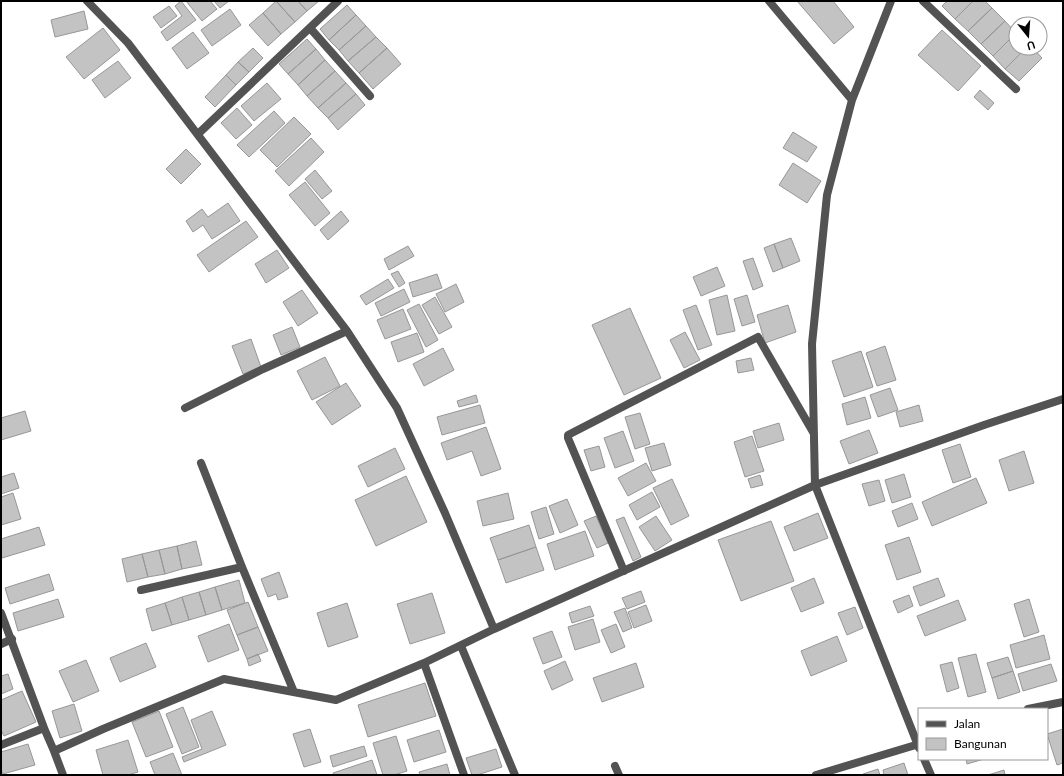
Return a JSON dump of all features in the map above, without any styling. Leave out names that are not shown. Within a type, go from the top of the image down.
[{"type":"street","points":[[87,1],[128,43],[347,332],[396,408],[445,513],[494,630]]},
{"type":"street","points":[[198,134],[338,1]]},
{"type":"street","points":[[769,1],[852,100]]},
{"type":"street","points":[[816,775],[918,745],[815,485],[812,344],[827,194],[852,100],[891,1]]},
{"type":"street","points":[[923,1],[1016,89]]},
{"type":"street","points":[[310,28],[370,96]]},
{"type":"street","points":[[185,408],[263,369],[347,332]]},
{"type":"street","points":[[624,571],[568,435],[758,337],[814,433]]},
{"type":"street","points":[[54,751],[102,729],[224,679],[336,700],[424,663],[815,485],[984,425],[1063,399]]},
{"type":"street","points":[[201,463],[294,692]]},
{"type":"street","points":[[141,590],[242,567]]},
{"type":"street","points":[[1,613],[63,775]]},
{"type":"street","points":[[1,644],[12,639]]},
{"type":"street","points":[[461,646],[515,775]]},
{"type":"street","points":[[424,663],[464,775]]},
{"type":"street","points":[[1033,708],[1063,702]]},
{"type":"street","points":[[1,746],[44,728]]},
{"type":"street","points":[[924,760],[931,775]]},
{"type":"street","points":[[615,766],[619,775]]},
{"type":"building","points":[[181,1],[196,20],[167,41],[161,32],[182,16],[175,6]]},
{"type":"building","points":[[186,1],[210,1],[217,9],[202,21]]},
{"type":"building","points":[[214,1],[229,1],[220,8]]},
{"type":"building","points":[[276,1],[295,22],[281,34],[263,13]]},
{"type":"building","points":[[276,1],[298,1],[307,11],[295,22]]},
{"type":"building","points":[[298,1],[319,1],[307,11]]},
{"type":"building","points":[[797,1],[833,1],[854,27],[834,44]]},
{"type":"building","points":[[947,1],[973,1],[955,19],[942,6]]},
{"type":"building","points":[[973,1],[985,1],[992,8],[968,31],[955,19]]},
{"type":"building","points":[[347,5],[356,15],[329,40],[320,29]]},
{"type":"building","points":[[169,6],[177,16],[161,28],[153,17]]},
{"type":"building","points":[[992,8],[1005,21],[981,44],[968,31]]},
{"type":"building","points":[[230,9],[241,25],[212,46],[201,30]]},
{"type":"building","points":[[84,11],[88,29],[55,37],[51,20]]},
{"type":"building","points":[[263,13],[281,34],[268,46],[249,25]]},
{"type":"building","points":[[356,15],[366,26],[339,50],[329,40]]},
{"type":"building","points":[[1005,21],[1008,24],[1008,41],[993,56],[981,44]]},
{"type":"building","points":[[366,26],[376,37],[348,61],[339,50]]},
{"type":"building","points":[[103,28],[120,50],[84,79],[66,57]]},
{"type":"building","points":[[942,30],[981,66],[958,91],[918,55]]},
{"type":"building","points":[[193,32],[209,53],[187,69],[172,48]]},
{"type":"building","points":[[376,37],[387,48],[359,73],[348,61]]},
{"type":"building","points":[[307,39],[316,49],[288,74],[279,64]]},
{"type":"building","points":[[1008,41],[1008,56],[1018,56],[1005,69],[993,56]]},
{"type":"building","points":[[253,48],[263,58],[249,72],[238,62]]},
{"type":"building","points":[[387,48],[401,64],[373,89],[359,73]]},
{"type":"building","points":[[316,49],[325,60],[298,85],[288,74]]},
{"type":"building","points":[[1018,56],[1040,56],[1042,58],[1019,81],[1005,69]]},
{"type":"building","points":[[325,60],[335,71],[307,96],[298,85]]},
{"type":"building","points":[[118,61],[131,78],[105,98],[92,80]]},
{"type":"building","points":[[238,62],[249,72],[236,85],[226,75]]},
{"type":"building","points":[[335,71],[346,83],[318,108],[307,96]]},
{"type":"building","points":[[226,75],[236,85],[215,107],[205,97]]},
{"type":"building","points":[[267,83],[281,99],[254,121],[241,106]]},
{"type":"building","points":[[346,83],[356,94],[328,118],[318,108]]},
{"type":"building","points":[[980,90],[994,103],[988,110],[974,97]]},
{"type":"building","points":[[356,94],[365,105],[338,130],[328,118]]},
{"type":"building","points":[[237,108],[252,125],[236,139],[221,123]]},
{"type":"building","points":[[274,111],[285,123],[249,157],[237,145]]},
{"type":"building","points":[[294,117],[311,134],[277,167],[260,150]]},
{"type":"building","points":[[793,132],[817,147],[807,162],[783,148]]},
{"type":"building","points":[[311,138],[324,152],[289,186],[275,171]]},
{"type":"building","points":[[186,149],[201,164],[181,184],[166,169]]},
{"type":"building","points":[[793,163],[821,181],[807,203],[779,185]]},
{"type":"building","points":[[315,170],[332,191],[322,199],[305,179]]},
{"type":"building","points":[[305,182],[330,213],[315,226],[289,195]]},
{"type":"building","points":[[228,203],[240,221],[212,239],[203,225],[193,232],[186,221],[202,209],[208,217]]},
{"type":"building","points":[[341,211],[349,221],[328,240],[320,230]]},
{"type":"building","points":[[246,221],[258,237],[209,272],[197,255]]},
{"type":"building","points":[[791,238],[800,261],[783,268],[774,244]]},
{"type":"building","points":[[774,244],[783,268],[773,272],[764,248]]},
{"type":"building","points":[[408,246],[414,256],[389,270],[384,259]]},
{"type":"building","points":[[277,250],[289,268],[266,283],[255,264]]},
{"type":"building","points":[[753,258],[763,286],[753,290],[743,261]]},
{"type":"building","points":[[717,267],[725,286],[701,296],[693,277]]},
{"type":"building","points":[[398,271],[405,283],[399,287],[391,274]]},
{"type":"building","points":[[437,274],[442,288],[413,297],[409,283]]},
{"type":"building","points":[[388,279],[394,288],[366,305],[360,296]]},
{"type":"building","points":[[456,284],[464,302],[445,312],[436,294]]},
{"type":"building","points":[[404,289],[410,302],[381,316],[375,303]]},
{"type":"building","points":[[302,290],[318,313],[298,326],[283,302]]},
{"type":"building","points":[[727,295],[735,331],[717,335],[709,300]]},
{"type":"building","points":[[747,295],[755,322],[742,326],[734,299]]},
{"type":"building","points":[[435,297],[452,327],[439,334],[422,305]]},
{"type":"building","points":[[419,304],[438,340],[426,347],[407,310]]},
{"type":"building","points":[[696,305],[712,345],[698,350],[683,310]]},
{"type":"building","points":[[788,305],[796,332],[765,343],[757,315]]},
{"type":"building","points":[[630,308],[661,378],[624,395],[592,325]]},
{"type":"building","points":[[403,309],[411,329],[385,339],[377,320]]},
{"type":"building","points":[[292,327],[300,347],[281,355],[273,335]]},
{"type":"building","points":[[685,332],[700,360],[684,368],[670,340]]},
{"type":"building","points":[[417,333],[424,352],[398,362],[391,342]]},
{"type":"building","points":[[251,339],[261,367],[243,374],[232,346]]},
{"type":"building","points":[[885,346],[896,380],[877,386],[866,353]]},
{"type":"building","points":[[443,348],[454,370],[424,386],[413,364]]},
{"type":"building","points":[[861,351],[873,387],[844,397],[832,361]]},
{"type":"building","points":[[325,357],[340,386],[312,400],[297,371]]},
{"type":"building","points":[[751,358],[754,370],[738,373],[736,361]]},
{"type":"building","points":[[346,383],[361,406],[332,425],[316,402]]},
{"type":"building","points":[[890,388],[898,410],[878,417],[870,395]]},
{"type":"building","points":[[476,395],[478,402],[459,407],[457,401]]},
{"type":"building","points":[[865,397],[871,418],[847,425],[842,404]]},
{"type":"building","points":[[480,405],[485,423],[442,435],[437,417]]},
{"type":"building","points":[[919,405],[923,421],[900,427],[896,412]]},
{"type":"building","points":[[25,411],[31,431],[1,440],[1,418]]},
{"type":"building","points":[[640,413],[650,444],[635,449],[625,417]]},
{"type":"building","points":[[779,423],[784,440],[758,448],[753,431]]},
{"type":"building","points":[[486,427],[501,469],[481,476],[472,451],[447,460],[441,443]]},
{"type":"building","points":[[869,430],[878,453],[849,464],[840,441]]},
{"type":"building","points":[[623,431],[634,461],[615,468],[604,438]]},
{"type":"building","points":[[752,436],[764,471],[745,477],[734,442]]},
{"type":"building","points":[[664,443],[671,465],[652,471],[645,448]]},
{"type":"building","points":[[960,444],[971,477],[953,483],[942,450]]},
{"type":"building","points":[[599,446],[605,467],[591,471],[584,450]]},
{"type":"building","points":[[395,448],[405,469],[368,487],[358,466]]},
{"type":"building","points":[[1024,451],[1034,483],[1009,491],[999,460]]},
{"type":"building","points":[[646,463],[656,481],[628,496],[618,478]]},
{"type":"building","points":[[14,473],[19,488],[1,494],[1,477]]},
{"type":"building","points":[[904,474],[911,497],[892,503],[885,480]]},
{"type":"building","points":[[760,475],[763,485],[751,488],[748,479]]},
{"type":"building","points":[[406,476],[427,522],[376,546],[355,500]]},
{"type":"building","points":[[976,478],[987,503],[932,526],[922,502]]},
{"type":"building","points":[[672,479],[689,516],[671,525],[653,488]]},
{"type":"building","points":[[879,480],[885,501],[869,506],[862,484]]},
{"type":"building","points":[[652,492],[660,507],[637,520],[629,505]]},
{"type":"building","points":[[13,493],[21,519],[1,525],[1,497]]},
{"type":"building","points":[[508,493],[514,519],[483,526],[477,501]]},
{"type":"building","points":[[567,499],[578,525],[560,533],[549,506]]},
{"type":"building","points":[[912,503],[918,519],[898,527],[892,511]]},
{"type":"building","points":[[546,507],[554,534],[539,539],[531,512]]},
{"type":"building","points":[[818,513],[828,538],[794,551],[784,527]]},
{"type":"building","points":[[596,516],[608,543],[597,548],[584,521]]},
{"type":"building","points":[[656,516],[672,540],[655,551],[639,527]]},
{"type":"building","points":[[624,517],[641,557],[633,561],[616,520]]},
{"type":"building","points":[[771,521],[794,581],[741,601],[718,540]]},
{"type":"building","points":[[529,525],[536,547],[498,560],[490,538]]},
{"type":"building","points":[[39,527],[45,545],[2,558],[1,539]]},
{"type":"building","points":[[585,531],[594,556],[555,570],[547,544]]},
{"type":"building","points":[[909,537],[921,572],[897,580],[885,545]]},
{"type":"building","points":[[196,541],[202,565],[182,569],[177,546]]},
{"type":"building","points":[[177,546],[182,569],[165,574],[159,550]]},
{"type":"building","points":[[536,547],[544,570],[506,583],[498,560]]},
{"type":"building","points":[[159,550],[165,574],[148,577],[142,554]]},
{"type":"building","points":[[142,554],[148,577],[127,582],[122,559]]},
{"type":"building","points":[[279,572],[288,597],[278,600],[276,594],[268,597],[261,579]]},
{"type":"building","points":[[49,574],[54,590],[10,604],[5,588]]},
{"type":"building","points":[[814,578],[824,603],[801,612],[791,588]]},
{"type":"building","points":[[938,578],[945,596],[920,606],[913,587]]},
{"type":"building","points":[[239,580],[245,603],[222,610],[215,587]]},
{"type":"building","points":[[215,587],[222,610],[206,615],[199,592]]},
{"type":"building","points":[[641,591],[645,602],[627,609],[622,598]]},
{"type":"building","points":[[199,592],[206,615],[189,620],[182,597]]},
{"type":"building","points":[[432,593],[445,633],[410,644],[397,604]]},
{"type":"building","points":[[909,595],[913,606],[898,613],[893,601]]},
{"type":"building","points":[[182,597],[189,620],[172,625],[165,603]]},
{"type":"building","points":[[58,599],[64,617],[18,631],[13,613]]},
{"type":"building","points":[[1029,599],[1039,632],[1024,637],[1014,604]]},
{"type":"building","points":[[958,600],[966,620],[925,636],[917,616]]},
{"type":"building","points":[[248,602],[258,627],[237,635],[227,610]]},
{"type":"building","points":[[165,603],[172,625],[152,631],[146,609]]},
{"type":"building","points":[[347,603],[358,637],[328,647],[317,613]]},
{"type":"building","points":[[646,605],[652,621],[634,628],[628,612]]},
{"type":"building","points":[[590,606],[594,616],[572,623],[569,613]]},
{"type":"building","points":[[855,607],[863,628],[847,635],[838,613]]},
{"type":"building","points":[[625,608],[632,628],[623,632],[614,612]]},
{"type":"building","points":[[593,619],[600,642],[575,650],[568,627]]},
{"type":"building","points":[[229,624],[239,650],[208,662],[198,636]]},
{"type":"building","points":[[616,624],[625,647],[611,653],[601,630]]},
{"type":"building","points":[[258,627],[268,651],[247,659],[237,635]]},
{"type":"building","points":[[552,631],[562,657],[543,664],[533,638]]},
{"type":"building","points":[[1044,635],[1050,659],[1016,668],[1010,645]]},
{"type":"building","points":[[837,636],[847,661],[811,676],[801,651]]},
{"type":"building","points":[[146,643],[156,667],[120,682],[110,658]]},
{"type":"building","points":[[258,654],[261,661],[249,666],[247,659]]},
{"type":"building","points":[[976,654],[986,692],[968,697],[958,658]]},
{"type":"building","points":[[1008,657],[1013,671],[992,678],[987,663]]},
{"type":"building","points":[[86,660],[99,691],[73,702],[59,671]]},
{"type":"building","points":[[565,661],[573,680],[552,690],[544,671]]},
{"type":"building","points":[[952,662],[959,688],[947,692],[940,665]]},
{"type":"building","points":[[636,663],[644,687],[602,702],[593,678]]},
{"type":"building","points":[[1051,664],[1057,681],[1023,691],[1018,674]]},
{"type":"building","points":[[1013,671],[1020,692],[998,699],[992,678]]},
{"type":"building","points":[[8,674],[13,689],[1,694],[1,676]]},
{"type":"building","points":[[425,683],[436,716],[368,737],[358,705]]},
{"type":"building","points":[[22,691],[36,722],[4,736],[1,730],[1,700]]},
{"type":"building","points":[[74,704],[82,731],[60,738],[52,711]]},
{"type":"building","points":[[183,707],[199,747],[182,754],[166,714]]},
{"type":"building","points":[[159,711],[173,747],[146,757],[132,722]]},
{"type":"building","points":[[212,711],[226,745],[184,762],[182,757],[202,749],[191,720]]},
{"type":"building","points":[[310,729],[321,762],[304,767],[293,734]]},
{"type":"building","points":[[1063,729],[1063,763],[1057,765],[1048,734]]},
{"type":"building","points":[[439,730],[446,752],[414,762],[407,740]]},
{"type":"building","points":[[396,736],[407,771],[394,775],[383,775],[373,743]]},
{"type":"building","points":[[128,740],[138,772],[128,775],[103,775],[96,750]]},
{"type":"building","points":[[28,744],[35,765],[3,774],[1,769],[1,752]]},
{"type":"building","points":[[364,746],[367,756],[333,767],[330,756]]},
{"type":"building","points":[[496,749],[502,767],[477,775],[472,775],[466,758]]},
{"type":"building","points":[[173,753],[182,775],[155,775],[150,762]]},
{"type":"building","points":[[372,760],[377,775],[334,775],[333,773]]},
{"type":"building","points":[[966,760],[981,760],[967,764]]},
{"type":"building","points":[[904,763],[908,775],[884,775],[883,770]]},
{"type":"building","points":[[447,764],[450,775],[420,775],[419,772]]},
{"type":"building","points":[[878,769],[880,775],[863,774]]},
{"type":"building","points":[[1004,770],[1005,775],[988,775]]}]
